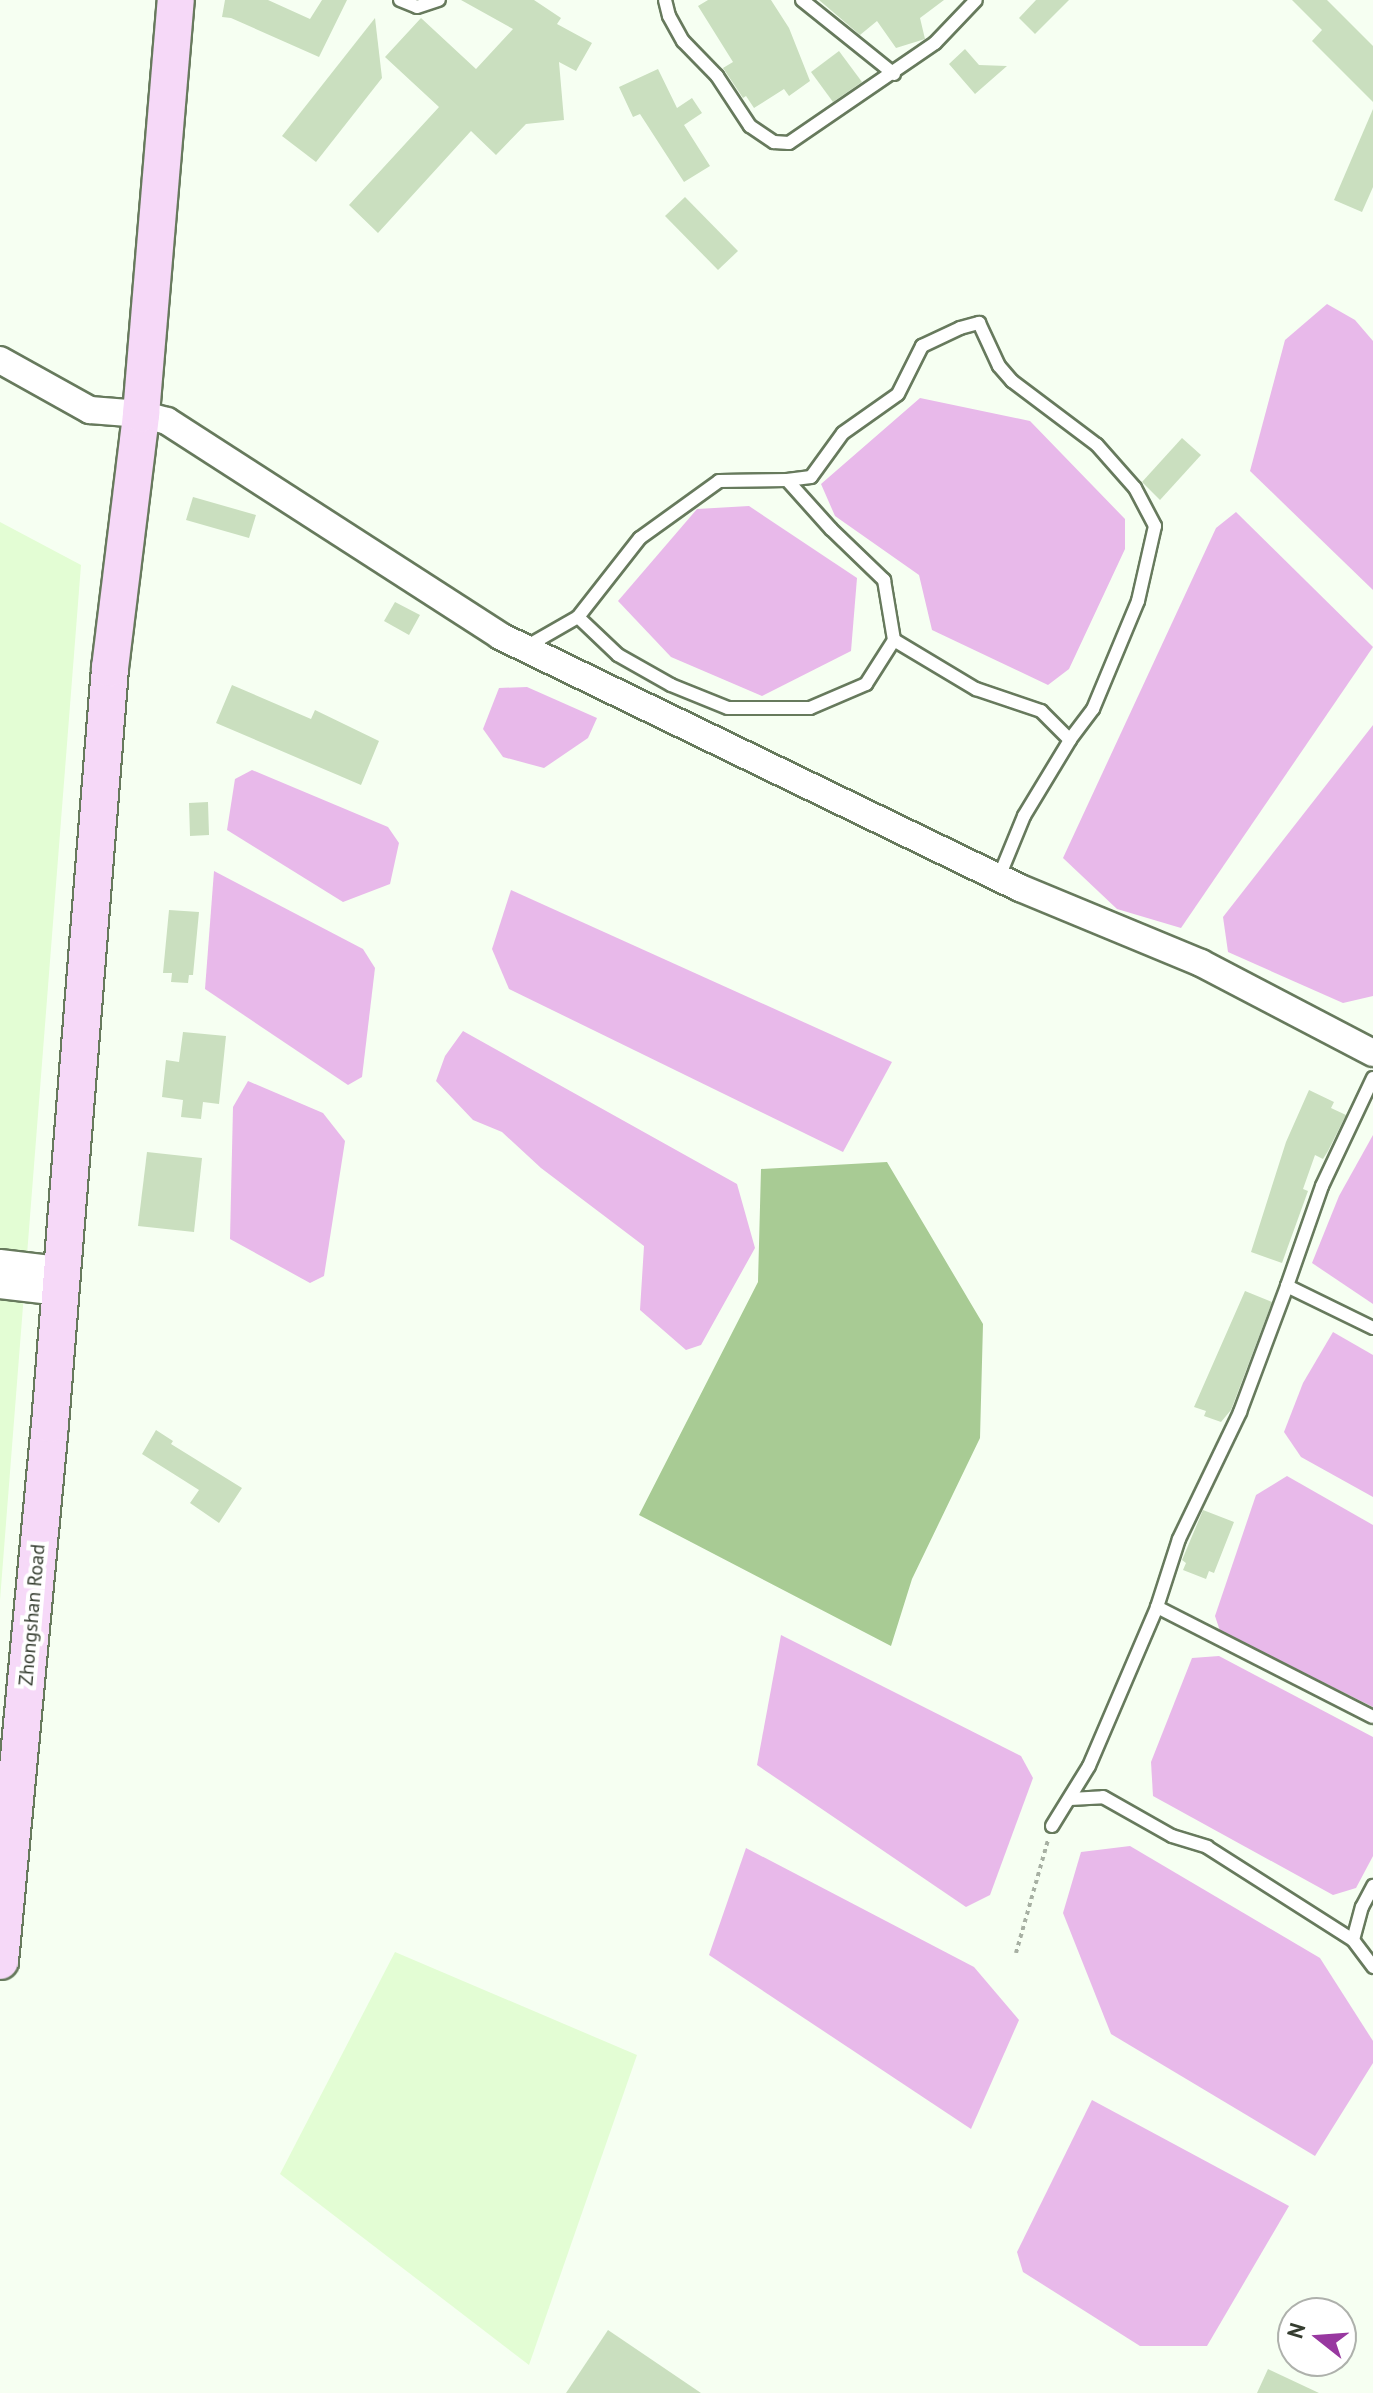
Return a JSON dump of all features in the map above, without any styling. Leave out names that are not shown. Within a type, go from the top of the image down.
[{"type":"main road","name":"Zhongshan Road","points":[[0,1961],[50,1424],[58,1281],[110,668],[141,414],[176,0]]},
{"type":"street","points":[[0,360],[90,410],[141,414],[167,421],[500,636],[999,877],[1201,963],[1373,1053]]},
{"type":"street","points":[[0,1263],[58,1281]]},
{"type":"street","points":[[0,1285],[58,1281]]},
{"type":"lane","points":[[400,0],[417,7],[439,0]]},
{"type":"lane","points":[[665,0],[669,16],[683,41],[717,76],[750,126],[774,142],[789,143],[894,74],[935,43],[976,0]]},
{"type":"lane","points":[[802,0],[894,74]]},
{"type":"lane","points":[[524,648],[578,617],[640,538],[719,481],[811,477],[843,433],[898,394],[922,346],[960,328],[979,323],[999,366],[1012,381],[1097,445],[1135,488],[1155,526],[1138,601],[1093,709],[1070,740],[1024,816],[999,877]]},
{"type":"lane","points":[[578,617],[618,655],[671,685],[728,708],[810,708],[866,684],[894,640],[884,580],[787,480]]},
{"type":"lane","points":[[894,640],[976,689],[1041,711],[1070,740]]},
{"type":"lane","points":[[1052,1826],[1089,1766],[1157,1607],[1179,1539],[1240,1412],[1322,1186],[1373,1078]]},
{"type":"lane","points":[[1287,1286],[1373,1328]]},
{"type":"lane","points":[[1157,1607],[1373,1717]]},
{"type":"lane","points":[[1070,1799],[1103,1797],[1172,1836],[1207,1847],[1353,1940],[1373,1967]]},
{"type":"lane","points":[[1353,1940],[1362,1907],[1373,1886]]},
{"type":"path","points":[[1016,1953],[1052,1826]]},
{"type":"shaded area","points":[[1327,304],[1355,320],[1373,341],[1373,590],[1250,471],[1285,340]]},
{"type":"shaded area","points":[[920,398],[1030,421],[1125,519],[1125,549],[1069,669],[1048,685],[932,630],[919,575],[835,516],[821,484]]},
{"type":"shaded area","points":[[749,506],[857,578],[851,651],[762,696],[671,657],[618,601],[697,509]]},
{"type":"shaded area","points":[[1236,512],[1373,647],[1181,928],[1117,909],[1063,858],[1216,528]]},
{"type":"shaded area","points":[[0,522],[81,565],[0,1600]]},
{"type":"shaded area","points":[[527,687],[597,718],[588,738],[544,768],[503,757],[483,729],[499,688]]},
{"type":"shaded area","points":[[1373,725],[1373,996],[1343,1003],[1228,952],[1223,917]]},
{"type":"shaded area","points":[[252,770],[388,827],[399,843],[390,884],[343,902],[227,830],[235,779]]},
{"type":"shaded area","points":[[214,871],[363,949],[375,968],[362,1077],[348,1085],[205,989]]},
{"type":"shaded area","points":[[511,890],[892,1062],[843,1152],[509,989],[492,949]]},
{"type":"shaded area","points":[[463,1031],[737,1184],[755,1248],[701,1345],[686,1350],[640,1310],[644,1246],[541,1168],[502,1132],[473,1120],[436,1081],[445,1056]]},
{"type":"shaded area","points":[[248,1081],[323,1113],[345,1141],[324,1276],[310,1283],[230,1239],[233,1107]]},
{"type":"shaded area","points":[[1373,1135],[1373,1304],[1312,1263],[1339,1196]]},
{"type":"shaded area","points":[[887,1162],[983,1324],[980,1438],[912,1579],[891,1646],[639,1515],[758,1282],[761,1169]]},
{"type":"shaded area","points":[[1333,1332],[1373,1355],[1373,1497],[1301,1457],[1284,1432],[1303,1383]]},
{"type":"shaded area","points":[[1287,1476],[1373,1525],[1373,1707],[1220,1631],[1215,1616],[1256,1495]]},
{"type":"shaded area","points":[[781,1635],[1021,1756],[1033,1778],[990,1895],[966,1907],[757,1765]]},
{"type":"shaded area","points":[[1219,1656],[1373,1737],[1373,1856],[1356,1888],[1333,1895],[1153,1796],[1151,1762],[1192,1658]]},
{"type":"shaded area","points":[[1130,1846],[1320,1958],[1373,2041],[1373,2063],[1315,2156],[1111,2034],[1063,1913],[1081,1852]]},
{"type":"shaded area","points":[[746,1848],[974,1967],[1019,2020],[971,2129],[709,1955]]},
{"type":"shaded area","points":[[395,1952],[637,2055],[529,2365],[280,2174]]},
{"type":"shaded area","points":[[1092,2100],[1289,2206],[1207,2346],[1140,2346],[1023,2272],[1017,2252]]},
{"type":"building","points":[[225,0],[268,0],[310,19],[322,0],[347,0],[319,57],[231,18],[222,17]]},
{"type":"building","points":[[461,0],[534,0],[561,18],[557,24],[592,43],[576,71],[559,62],[564,120],[526,124],[496,155],[471,131],[378,233],[349,205],[439,107],[385,57],[421,18],[476,69],[513,29]]},
{"type":"building","points":[[708,0],[771,0],[789,28],[810,81],[789,96],[784,89],[754,108],[746,96],[743,98],[723,68],[733,62],[698,6]]},
{"type":"building","points":[[819,0],[944,0],[920,18],[925,39],[896,48],[877,21],[860,35]]},
{"type":"building","points":[[1036,0],[1069,0],[1035,34],[1019,18]]},
{"type":"building","points":[[1292,0],[1327,0],[1373,46],[1373,102],[1312,41],[1322,30]]},
{"type":"building","points":[[375,18],[382,78],[316,162],[282,136]]},
{"type":"building","points":[[965,49],[979,65],[1007,66],[975,94],[949,64]]},
{"type":"building","points":[[839,51],[862,82],[833,102],[811,72]]},
{"type":"building","points":[[658,69],[677,108],[692,98],[702,113],[684,125],[710,166],[684,182],[640,114],[633,117],[619,87]]},
{"type":"building","points":[[1373,109],[1373,187],[1362,212],[1334,200]]},
{"type":"building","points":[[685,197],[738,251],[718,270],[665,216]]},
{"type":"building","points":[[1182,438],[1201,455],[1160,500],[1142,482]]},
{"type":"building","points":[[193,497],[256,515],[249,538],[186,520]]},
{"type":"building","points":[[395,602],[420,615],[409,635],[384,621]]},
{"type":"building","points":[[232,685],[311,719],[315,710],[379,741],[361,785],[216,723]]},
{"type":"building","points":[[208,802],[209,835],[190,836],[189,803]]},
{"type":"building","points":[[169,910],[199,912],[193,975],[189,975],[188,983],[171,982],[172,973],[163,973]]},
{"type":"building","points":[[183,1032],[226,1036],[219,1104],[203,1102],[201,1119],[181,1117],[183,1100],[162,1097],[166,1060],[179,1062]]},
{"type":"building","points":[[1309,1090],[1334,1102],[1331,1108],[1346,1115],[1323,1159],[1315,1155],[1303,1189],[1308,1191],[1282,1263],[1251,1252],[1286,1142]]},
{"type":"building","points":[[147,1152],[202,1158],[194,1232],[138,1226]]},
{"type":"building","points":[[1245,1291],[1272,1302],[1231,1410],[1221,1422],[1204,1416],[1206,1411],[1194,1407]]},
{"type":"building","points":[[156,1430],[173,1441],[171,1444],[242,1488],[219,1523],[190,1503],[199,1490],[142,1454]]},
{"type":"building","points":[[1203,1510],[1234,1522],[1214,1573],[1209,1571],[1206,1579],[1183,1570],[1186,1563],[1182,1560]]},
{"type":"building","points":[[608,2330],[701,2393],[566,2393]]},
{"type":"building","points":[[1268,2369],[1277,2373],[1277,2377],[1285,2377],[1319,2393],[1257,2393]]}]
